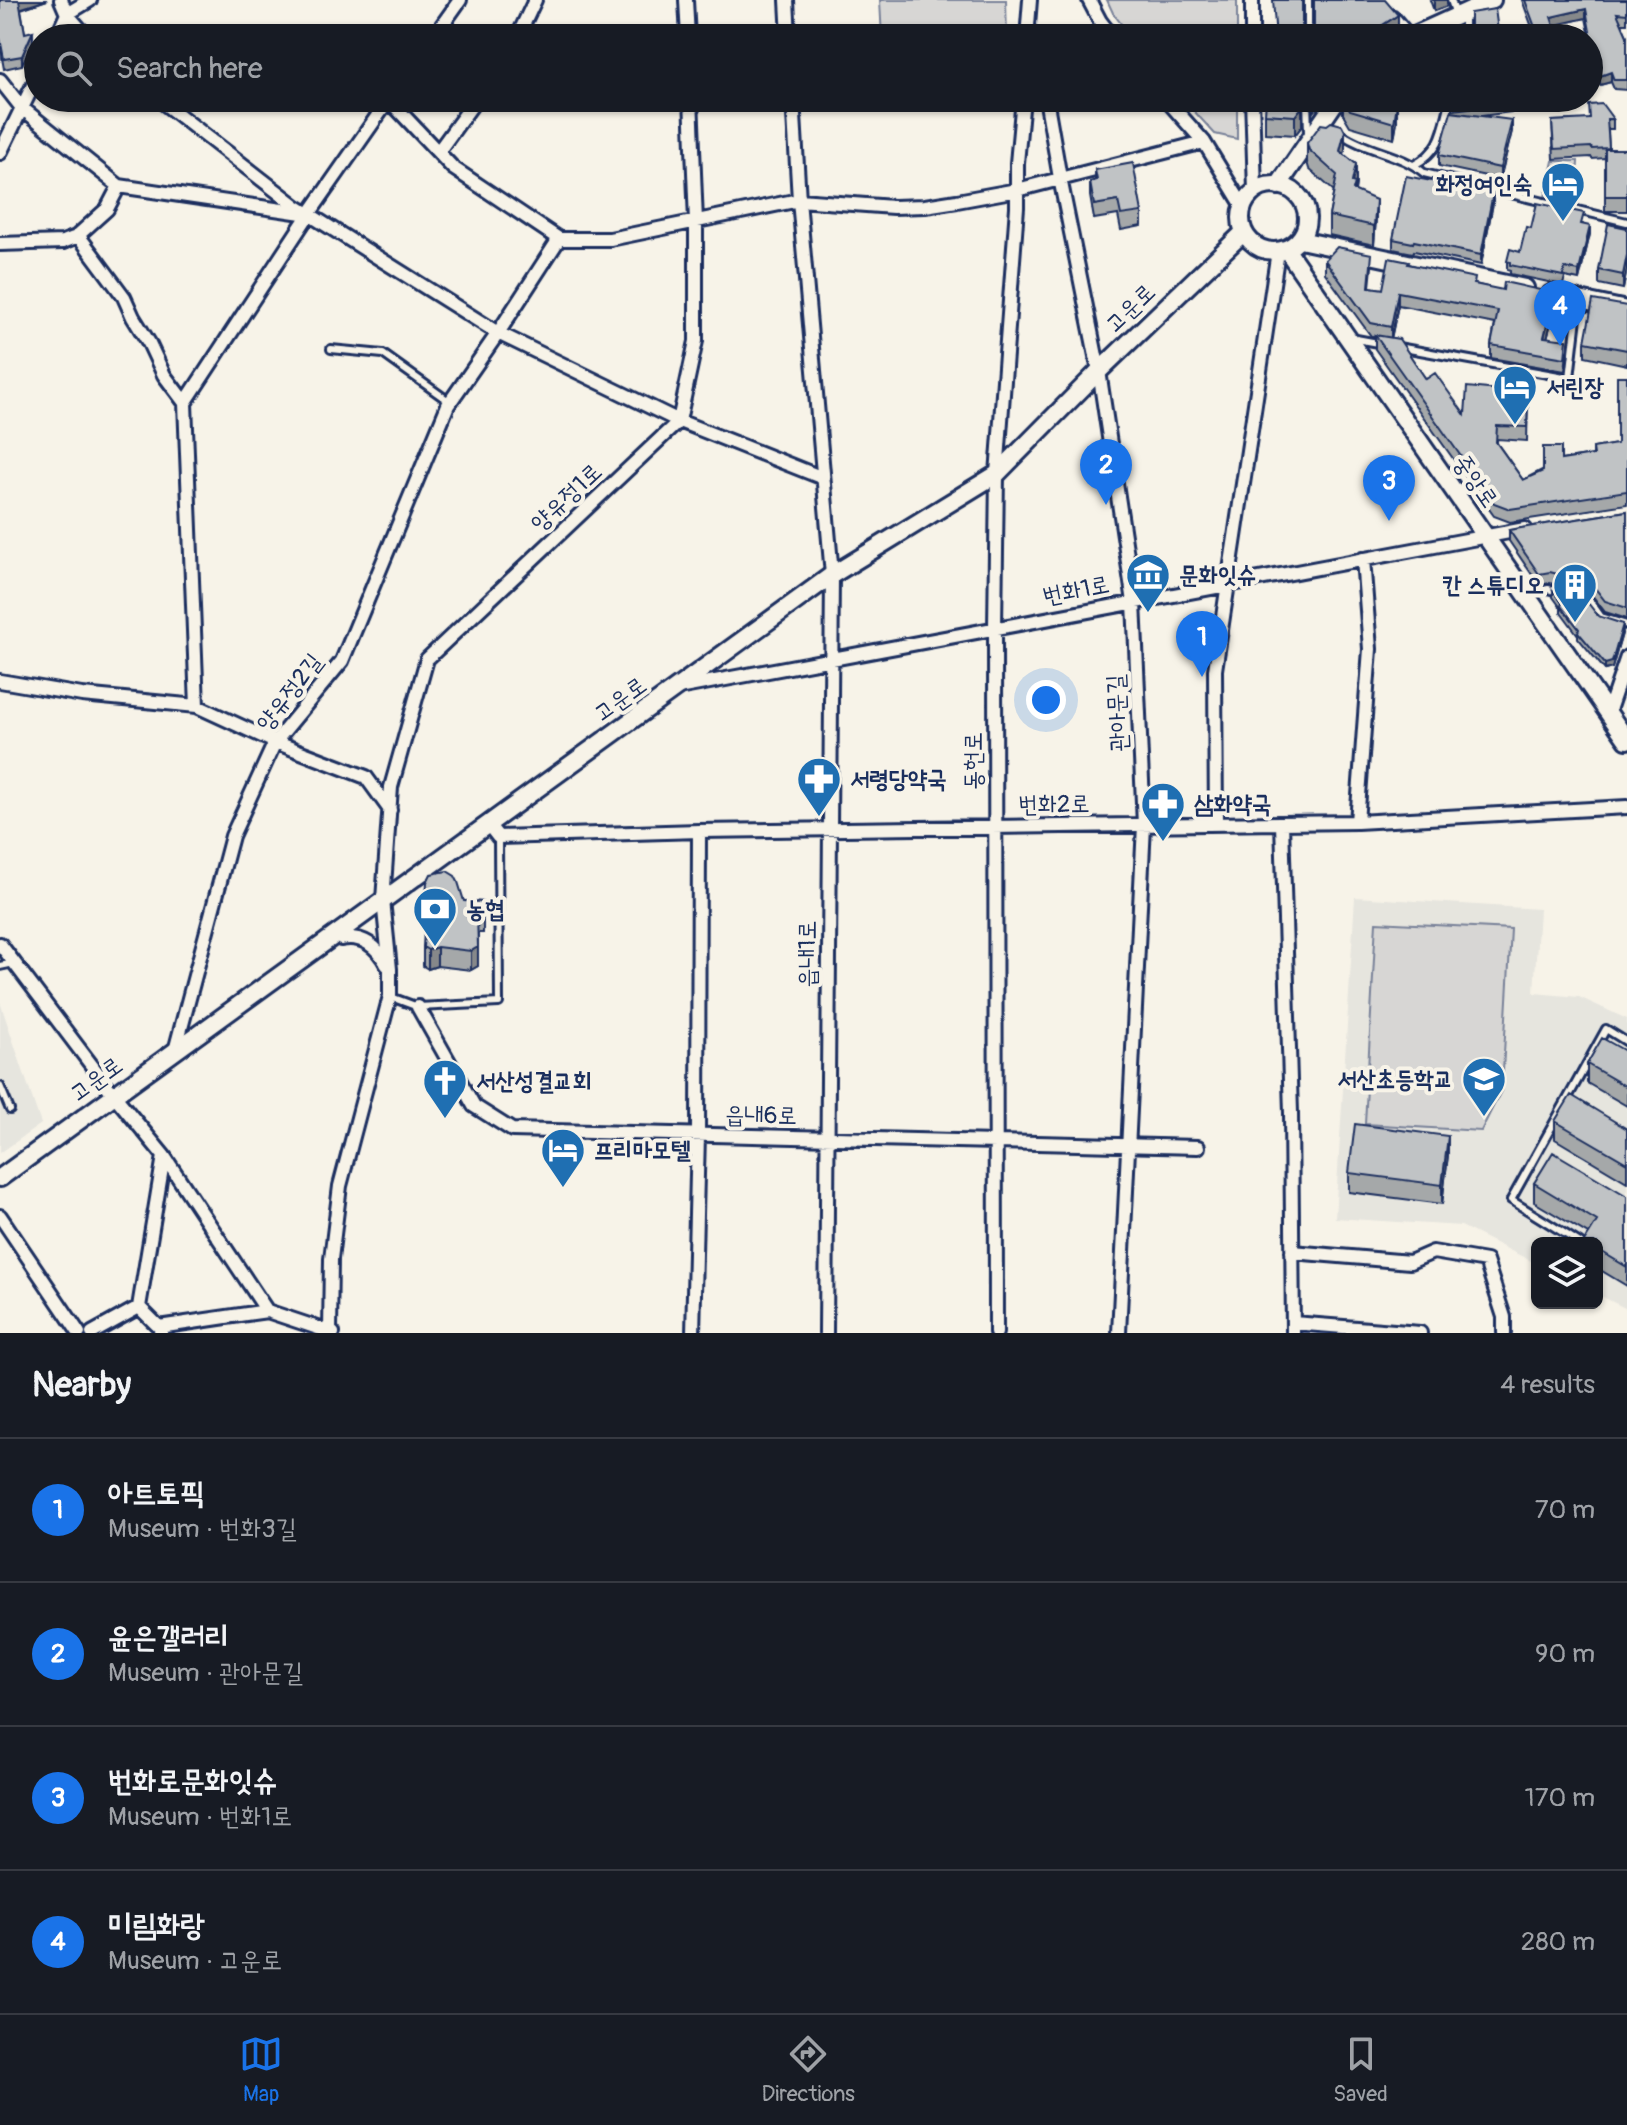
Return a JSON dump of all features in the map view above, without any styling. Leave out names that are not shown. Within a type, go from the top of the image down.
[{"type":"street","points":[[61,0],[76,24]]},
{"type":"street","points":[[62,24],[67,14],[90,0]]},
{"type":"street","points":[[443,24],[460,0]]},
{"type":"street","points":[[524,24],[535,0]]},
{"type":"street","points":[[686,0],[687,24]]},
{"type":"street","points":[[787,0],[788,24]]},
{"type":"street","points":[[1089,0],[1102,24]]},
{"type":"street","points":[[1252,0],[1252,24]]},
{"type":"street","points":[[1433,24],[1457,10],[1491,0]]},
{"type":"street","points":[[0,80],[22,108]]},
{"type":"street","points":[[0,153],[24,104]]},
{"type":"street","points":[[27,112],[119,186],[309,214]]},
{"type":"street","points":[[175,112],[309,214],[498,333],[679,421],[823,478]]},
{"type":"street","points":[[185,403],[380,112]]},
{"type":"street","points":[[401,112],[453,168],[559,239],[610,239],[799,200],[925,206],[1017,190],[1204,142]]},
{"type":"street","points":[[438,152],[467,112]]},
{"type":"street","points":[[679,421],[696,341],[692,112]]},
{"type":"street","name":"읍내1로","points":[[794,112],[832,575],[826,1333]]},
{"type":"street","points":[[1017,190],[1022,112]]},
{"type":"street","name":"관아문길","points":[[1048,112],[1099,371],[1134,602],[1144,825],[1119,1333]]},
{"type":"street","points":[[1177,112],[1204,142],[1243,206]]},
{"type":"street","points":[[1252,112],[1255,191]]},
{"type":"street","points":[[1278,186],[1328,112]]},
{"type":"street","points":[[0,244],[63,242],[78,235],[107,209],[119,186]]},
{"type":"street","points":[[1216,824],[1215,670],[1288,247],[1305,232],[1308,220],[1305,205],[1295,193],[1278,186],[1266,186],[1255,191],[1243,206],[1241,219],[1244,232],[1250,241],[1268,251],[1288,247],[1627,310]]},
{"type":"street","name":"동헌로","points":[[996,1333],[997,474],[1017,190]]},
{"type":"street","name":"고운로","points":[[0,1178],[383,900],[493,831],[675,689],[832,575],[997,474],[1244,232]]},
{"type":"street","points":[[78,235],[124,297],[164,375],[185,403],[197,706]]},
{"type":"street","name":"양유정2길","points":[[175,1051],[232,836],[275,742],[342,661],[450,402],[559,239]]},
{"type":"street","name":"중앙로","points":[[1288,247],[1627,740]]},
{"type":"street","name":"양유정1로","points":[[331,1333],[331,1259],[340,1186],[390,996],[383,900],[391,787],[427,659],[679,421]]},
{"type":"street","name":"번화1로","points":[[675,689],[1542,526]]},
{"type":"street","points":[[1357,822],[1370,649],[1363,559]]},
{"type":"street","points":[[1608,713],[1627,657]]},
{"type":"street","points":[[0,681],[82,695],[197,706],[275,742],[366,777],[390,810]]},
{"type":"street","name":"번화2로","points":[[493,831],[1357,822],[1627,807]]},
{"type":"street","points":[[1282,823],[1291,1113],[1293,1328],[1420,1333]]},
{"type":"street","points":[[693,1333],[698,1135],[699,831]]},
{"type":"street","points":[[337,934],[341,939],[354,938],[371,945],[381,953],[390,971]]},
{"type":"street","points":[[0,944],[164,1156],[267,1311]]},
{"type":"street","name":"읍내6로","points":[[418,1007],[474,1106],[512,1130],[1198,1147]]},
{"type":"street","points":[[139,1307],[164,1156]]},
{"type":"street","points":[[0,1216],[79,1333]]},
{"type":"street","points":[[1292,1252],[1410,1262],[1433,1252],[1486,1261],[1504,1317],[1504,1333]]},
{"type":"street","points":[[139,1307],[160,1330],[267,1311],[331,1333]]},
{"type":"street","points":[[92,1333],[139,1307]]},
{"type":"lane","points":[[1308,0],[1308,24]]},
{"type":"lane","points":[[1392,12],[1401,24]]},
{"type":"lane","points":[[1307,112],[1308,141]]},
{"type":"lane","points":[[1414,165],[1429,157],[1437,146],[1447,112]]},
{"type":"lane","points":[[1324,118],[1363,147],[1414,165],[1424,173],[1627,222]]},
{"type":"lane","points":[[1347,337],[1570,378],[1579,300]]},
{"type":"lane","points":[[331,349],[383,354],[450,402]]},
{"type":"lane","points":[[1527,595],[1548,589],[1589,600],[1601,617],[1627,625]]},
{"type":"lane","points":[[390,996],[418,1007],[499,1003],[493,831]]},
{"type":"lane","points":[[0,966],[14,963]]},
{"type":"lane","points":[[1570,1237],[1511,1200],[1606,1029],[1627,1042]]},
{"type":"lane","points":[[0,1086],[10,1110]]},
{"type":"shaded area","points":[[880,0],[1006,0],[1007,24],[881,24]]},
{"type":"shaded area","points":[[1107,0],[1237,0],[1237,24],[1121,24]]},
{"type":"shaded area","points":[[1195,112],[1237,112],[1237,139],[1215,134]]},
{"type":"shaded area","points":[[1553,161],[1578,161],[1576,205],[1545,197]]},
{"type":"shaded area","name":"서산초등학교","points":[[1355,897],[1539,909],[1534,993],[1579,997],[1627,1019],[1627,1309],[1603,1297],[1603,1237],[1531,1237],[1531,1261],[1461,1226],[1335,1218]]},
{"type":"shaded area","points":[[1376,922],[1511,929],[1502,1089],[1481,1131],[1365,1124]]},
{"type":"shaded area","points":[[0,1002],[41,1124],[0,1153]]},
{"type":"building","points":[[0,0],[19,0],[24,28],[22,56],[4,59],[0,38]]},
{"type":"building","points":[[1273,0],[1302,0],[1302,24],[1275,24]]},
{"type":"building","points":[[1314,0],[1385,0],[1398,15],[1384,24],[1314,24]]},
{"type":"building","points":[[1525,0],[1627,0],[1627,14],[1617,13],[1627,36],[1627,80],[1614,80],[1611,72],[1603,75],[1603,24],[1589,24],[1586,9],[1551,17],[1553,24],[1534,24]]},
{"type":"building","points":[[1495,9],[1497,24],[1470,24],[1470,13]]},
{"type":"building","points":[[1603,105],[1613,119],[1607,119],[1609,148],[1554,149],[1552,121],[1590,119],[1590,112],[1603,112]]},
{"type":"building","points":[[1265,112],[1298,112],[1295,116]]},
{"type":"building","points":[[1357,112],[1396,112],[1394,123]]},
{"type":"building","points":[[1451,112],[1512,120],[1500,168],[1439,155]]},
{"type":"building","points":[[1331,122],[1342,125],[1345,131],[1340,151],[1356,164],[1353,190],[1376,200],[1374,226],[1329,216],[1337,175],[1309,150],[1307,143],[1321,124]]},
{"type":"building","points":[[1605,149],[1627,149],[1627,196],[1605,196]]},
{"type":"building","points":[[1133,163],[1142,212],[1121,215],[1118,201],[1094,205],[1090,182],[1097,180],[1095,170]]},
{"type":"building","points":[[1406,176],[1493,193],[1481,255],[1393,239]]},
{"type":"building","points":[[1537,203],[1584,213],[1581,224],[1590,226],[1579,271],[1565,268],[1563,276],[1510,265],[1507,261],[1510,249],[1520,252],[1526,227],[1531,228]]},
{"type":"building","points":[[1608,224],[1627,228],[1623,275],[1599,270]]},
{"type":"building","points":[[1337,247],[1372,254],[1369,287],[1383,289],[1389,258],[1475,278],[1474,284],[1503,290],[1504,282],[1572,297],[1569,310],[1552,306],[1544,337],[1567,340],[1565,358],[1491,345],[1498,311],[1398,292],[1391,327],[1371,323],[1325,260]]},
{"type":"building","points":[[1593,300],[1627,306],[1627,350],[1585,342]]},
{"type":"building","points":[[1375,335],[1399,339],[1426,379],[1435,373],[1465,415],[1467,387],[1499,390],[1498,397],[1528,398],[1527,427],[1497,426],[1496,442],[1523,480],[1543,471],[1543,447],[1561,447],[1561,460],[1594,455],[1593,448],[1617,444],[1617,376],[1627,376],[1627,491],[1510,509],[1494,503]]},
{"type":"building","points":[[1627,511],[1627,608],[1605,601],[1591,583],[1550,572],[1539,574],[1509,530]]},
{"type":"building","points":[[1553,590],[1585,599],[1598,616],[1623,624],[1612,662],[1605,664],[1578,632]]},
{"type":"building","points":[[447,871],[455,876],[464,901],[483,902],[483,914],[477,914],[478,947],[471,951],[437,947],[428,950],[423,947],[427,882],[431,874]]},
{"type":"building","points":[[1602,1038],[1627,1052],[1627,1087],[1587,1064]]},
{"type":"building","points":[[1571,1095],[1627,1129],[1627,1163],[1555,1121]]},
{"type":"building","points":[[1355,1124],[1448,1136],[1442,1185],[1349,1173]]},
{"type":"building","points":[[1553,1152],[1627,1196],[1627,1267],[1603,1253],[1603,1237],[1587,1237],[1597,1221],[1534,1183]]},
{"type":"place","name":"화정여인숙","points":[[1563,223]]},
{"type":"place","name":"미림화랑","points":[[1560,346]]},
{"type":"place","name":"서린장","points":[[1515,426]]},
{"type":"place","name":"윤은갤러리","points":[[1106,505]]},
{"type":"place","name":"번화로문화잇슈","points":[[1389,521]]},
{"type":"place","name":"문화잇슈","points":[[1148,614]]},
{"type":"place","name":"칸 스튜디오","points":[[1575,624]]},
{"type":"place","name":"아트토픽","points":[[1202,677]]},
{"type":"place","name":"서령당약국","points":[[819,818]]},
{"type":"place","name":"삼화약국","points":[[1163,843]]},
{"type":"place","name":"농협","points":[[435,948]]},
{"type":"place","name":"서산초등학교","points":[[1484,1118]]},
{"type":"place","name":"서산성결교회","points":[[445,1120]]},
{"type":"place","name":"프리마모텔","points":[[563,1189]]}]
